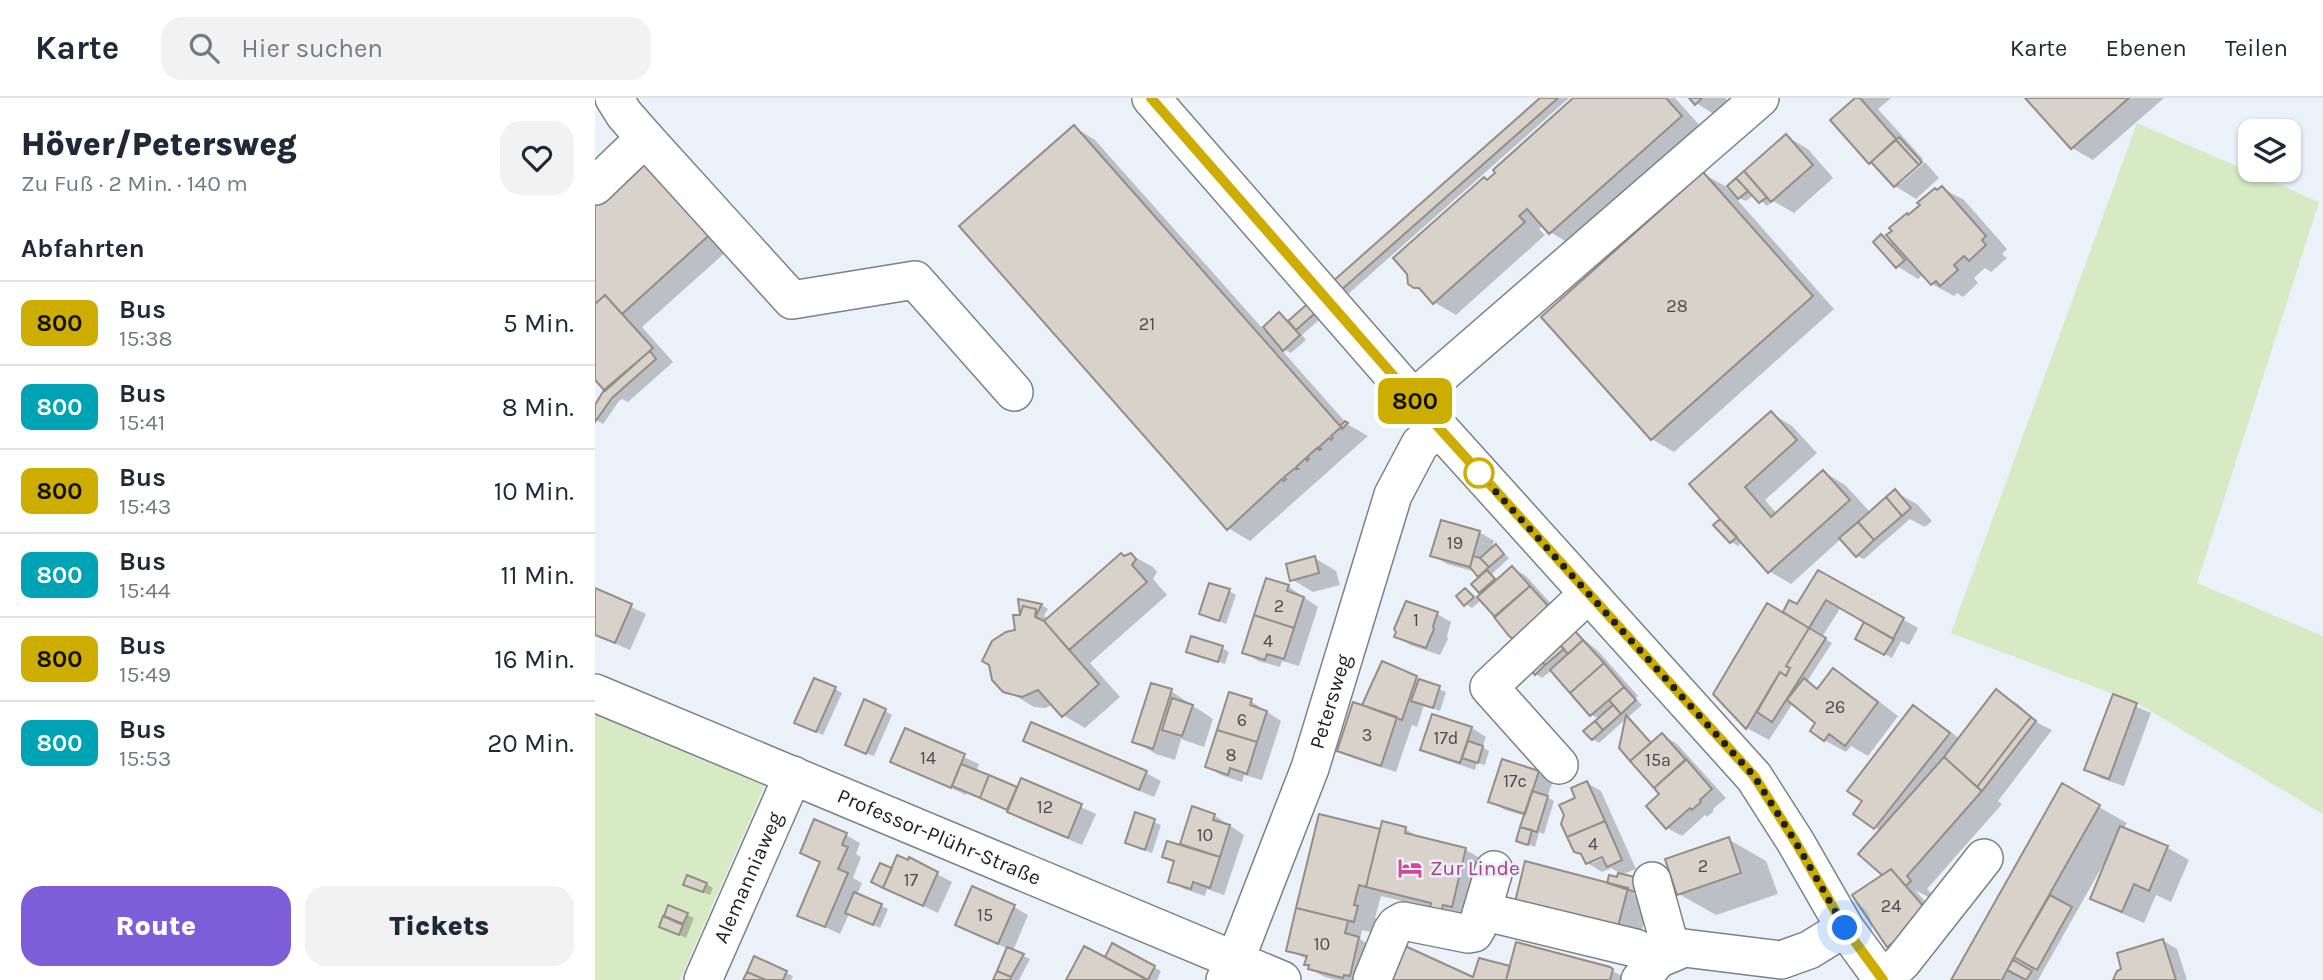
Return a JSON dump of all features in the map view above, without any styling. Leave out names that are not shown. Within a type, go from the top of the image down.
[{"type":"street","points":[[614,98],[645,138],[792,300],[915,280],[1014,392]]},
{"type":"street","points":[[1151,98],[1413,399],[1754,776],[1845,928],[1883,980],[1902,962],[1984,858]]},
{"type":"street","points":[[1413,399],[1760,98]]},
{"type":"street","points":[[595,186],[645,138]]},
{"type":"street","name":"Petersweg","points":[[1230,970],[1310,768],[1393,495],[1420,444],[1439,428]]},
{"type":"street","points":[[1559,765],[1489,687],[1588,594]]},
{"type":"street","name":"Professor-Plühr-Straße","points":[[595,693],[793,775],[1230,970],[1282,980]]},
{"type":"street","name":"Alemanniaweg","points":[[703,980],[793,775]]},
{"type":"street","points":[[1372,980],[1396,925],[1402,921],[1474,933],[1494,870]]},
{"type":"street","points":[[1652,881],[1657,964]]},
{"type":"street","points":[[1482,911],[1635,948],[1657,964]]},
{"type":"street","points":[[1657,964],[1684,948],[1781,960],[1809,950],[1845,928]]},
{"type":"green space","points":[[2137,123],[2238,167],[2238,182],[2273,182],[2319,202],[2197,583],[2323,636],[2323,814],[2137,703],[1951,633]]},
{"type":"green space","points":[[595,704],[768,778],[680,980],[595,980]]},
{"type":"building","points":[[1540,98],[1558,98],[1296,330],[1288,321]]},
{"type":"building","points":[[1573,98],[1666,98],[1682,116],[1549,234],[1527,209],[1519,216],[1525,222],[1433,304],[1419,288],[1408,284],[1407,274],[1393,258],[1484,177],[1487,180],[1495,173],[1493,170]]},
{"type":"building","points":[[1689,98],[1702,98],[1695,105]]},
{"type":"building","points":[[1855,98],[1860,98],[1896,139],[1869,164],[1830,120]]},
{"type":"building","points":[[2025,98],[2129,98],[2071,149]]},
{"type":"building","points":[[1074,125],[1340,426],[1345,421],[1348,423],[1227,530],[959,226]]},
{"type":"building","points":[[1786,134],[1813,165],[1771,202],[1744,171]]},
{"type":"building","points":[[1899,137],[1922,162],[1919,165],[1896,140]]},
{"type":"building","points":[[1896,140],[1919,165],[1894,187],[1871,162]]},
{"type":"building","points":[[647,151],[716,229],[622,314],[605,295],[595,304],[595,198]]},
{"type":"building","points":[[1744,171],[1767,197],[1759,203],[1736,178]]},
{"type":"building","points":[[1703,172],[1813,296],[1651,440],[1541,317]]},
{"type":"building","points":[[1736,178],[1748,191],[1738,199],[1727,186]]},
{"type":"building","points":[[1942,186],[1986,236],[1982,240],[1986,245],[1969,261],[1964,256],[1954,265],[1958,270],[1940,286],[1936,281],[1931,285],[1886,235],[1892,231],[1889,228],[1920,205],[1917,203],[1935,188],[1937,190]]},
{"type":"building","points":[[1881,234],[1905,260],[1896,268],[1873,242]]},
{"type":"building","points":[[605,295],[653,348],[605,391],[595,380],[595,304]]},
{"type":"building","points":[[1279,312],[1300,335],[1283,351],[1263,327]]},
{"type":"building","points":[[650,351],[656,359],[612,398],[595,422],[595,405],[604,390]]},
{"type":"building","points":[[1771,411],[1797,440],[1745,487],[1771,517],[1823,470],[1850,500],[1768,573],[1689,484]]},
{"type":"building","points":[[1895,489],[1911,508],[1902,516],[1886,497]]},
{"type":"building","points":[[1886,497],[1902,516],[1874,540],[1858,522]]},
{"type":"building","points":[[1720,519],[1737,537],[1730,543],[1713,525]]},
{"type":"building","points":[[1441,520],[1480,531],[1470,567],[1430,556]]},
{"type":"building","points":[[1858,522],[1874,540],[1856,557],[1839,538]]},
{"type":"building","points":[[1496,544],[1504,554],[1489,567],[1480,558]]},
{"type":"building","points":[[1121,553],[1124,556],[1131,553],[1136,559],[1132,565],[1147,582],[1069,650],[1044,621]]},
{"type":"building","points":[[1315,556],[1319,573],[1290,581],[1286,564]]},
{"type":"building","points":[[1473,556],[1480,558],[1489,567],[1478,577],[1470,567]]},
{"type":"building","points":[[1512,566],[1530,586],[1495,617],[1477,597]]},
{"type":"building","points":[[1487,570],[1495,579],[1479,593],[1471,584]]},
{"type":"building","points":[[1818,570],[1904,618],[1893,639],[1826,600],[1809,628],[1783,612],[1789,600],[1797,604]]},
{"type":"building","points":[[1266,578],[1289,585],[1287,591],[1304,597],[1294,628],[1254,615]]},
{"type":"building","points":[[1209,583],[1230,589],[1219,621],[1199,614]]},
{"type":"building","points":[[1530,586],[1549,607],[1513,639],[1494,617]]},
{"type":"building","points":[[595,588],[632,604],[615,643],[595,635]]},
{"type":"building","points":[[1465,588],[1474,597],[1464,606],[1456,596]]},
{"type":"building","points":[[1018,599],[1042,604],[1035,617],[1036,609],[1023,606],[1020,615]]},
{"type":"building","points":[[1406,601],[1438,612],[1426,648],[1394,637],[1394,629]]},
{"type":"building","points":[[1767,603],[1809,628],[1786,666],[1790,668],[1786,676],[1780,672],[1746,729],[1713,694]]},
{"type":"building","points":[[1023,606],[1036,609],[1035,617],[1044,621],[1099,684],[1062,717],[1038,690],[1022,697],[1003,692],[992,680],[989,665],[982,661],[992,641],[1015,630],[1013,615],[1020,615]]},
{"type":"building","points":[[1254,615],[1294,628],[1284,659],[1267,654],[1265,660],[1242,653]]},
{"type":"building","points":[[1864,622],[1894,639],[1884,655],[1855,639]]},
{"type":"building","points":[[1809,628],[1826,638],[1772,722],[1757,712],[1780,672],[1786,676],[1790,668],[1786,666]]},
{"type":"building","points":[[1575,631],[1583,640],[1568,654],[1560,645]]},
{"type":"building","points":[[1191,636],[1223,646],[1218,662],[1186,652]]},
{"type":"building","points":[[1556,640],[1564,649],[1545,665],[1537,656]]},
{"type":"building","points":[[1583,640],[1604,663],[1570,693],[1550,670]]},
{"type":"building","points":[[1537,656],[1545,665],[1535,675],[1527,666]]},
{"type":"building","points":[[1382,661],[1417,676],[1402,720],[1362,705]]},
{"type":"building","points":[[1604,663],[1624,687],[1590,716],[1570,693]]},
{"type":"building","points":[[1833,668],[1878,702],[1845,746],[1829,734],[1824,741],[1810,731],[1815,723],[1787,700],[1804,678],[1817,689]]},
{"type":"building","points":[[814,678],[836,687],[816,732],[794,723]]},
{"type":"building","points":[[1419,679],[1440,686],[1433,708],[1411,701]]},
{"type":"building","points":[[1151,683],[1172,689],[1153,749],[1132,742]]},
{"type":"building","points":[[1624,687],[1636,700],[1621,714],[1609,700]]},
{"type":"building","points":[[1996,689],[2031,717],[1977,787],[1944,757]]},
{"type":"building","points":[[1229,692],[1252,699],[1250,705],[1267,711],[1257,742],[1217,730]]},
{"type":"building","points":[[2113,694],[2137,703],[2109,779],[2084,770]]},
{"type":"building","points":[[1172,698],[1193,705],[1182,736],[1162,730]]},
{"type":"building","points":[[864,699],[886,709],[866,754],[845,745]]},
{"type":"building","points":[[1353,702],[1397,717],[1381,766],[1337,751]]},
{"type":"building","points":[[1613,705],[1621,714],[1603,730],[1595,721]]},
{"type":"building","points":[[1913,705],[1950,733],[1874,829],[1853,814],[1862,801],[1847,791]]},
{"type":"building","points":[[1432,714],[1472,727],[1460,763],[1420,750]]},
{"type":"building","points":[[1626,715],[1651,743],[1630,761],[1619,748]]},
{"type":"building","points":[[2031,717],[2036,721],[1982,791],[1977,787]]},
{"type":"building","points":[[1595,721],[1603,730],[1592,740],[1583,731]]},
{"type":"building","points":[[1031,722],[1147,771],[1139,790],[1023,741]]},
{"type":"building","points":[[905,728],[965,754],[951,788],[890,762]]},
{"type":"building","points":[[1217,730],[1257,742],[1247,774],[1230,768],[1228,775],[1205,767]]},
{"type":"building","points":[[1662,733],[1686,760],[1654,788],[1630,761]]},
{"type":"building","points":[[1468,741],[1483,746],[1478,763],[1462,758]]},
{"type":"building","points":[[1944,757],[1982,791],[1907,876],[1911,881],[1906,886],[1891,869],[1882,875],[1858,854]]},
{"type":"building","points":[[1502,759],[1539,771],[1525,814],[1488,802]]},
{"type":"building","points":[[1686,759],[1712,789],[1692,810],[1690,808],[1666,829],[1646,806],[1659,794],[1654,788]]},
{"type":"building","points":[[961,764],[989,775],[980,798],[952,786]]},
{"type":"building","points":[[989,775],[1017,787],[1007,810],[980,798]]},
{"type":"building","points":[[1021,778],[1082,804],[1068,838],[1007,812]]},
{"type":"building","points":[[1587,781],[1605,821],[1567,837],[1561,824],[1564,815],[1559,805],[1575,798],[1571,788]]},
{"type":"building","points":[[2062,783],[2100,805],[2002,980],[1951,980]]},
{"type":"building","points":[[1532,791],[1548,796],[1537,832],[1520,827]]},
{"type":"building","points":[[1192,806],[1215,814],[1213,820],[1230,825],[1220,857],[1180,844]]},
{"type":"building","points":[[1135,812],[1155,819],[1145,850],[1125,843]]},
{"type":"building","points":[[1319,814],[1380,829],[1366,887],[1359,885],[1354,905],[1358,906],[1354,922],[1296,908]]},
{"type":"building","points":[[814,819],[847,833],[842,845],[848,847],[838,869],[848,873],[825,927],[797,916],[820,862],[800,853]]},
{"type":"building","points":[[1382,821],[1406,827],[1405,833],[1466,848],[1452,907],[1443,905],[1441,912],[1430,909],[1431,903],[1366,887]]},
{"type":"building","points":[[1605,821],[1622,860],[1607,867],[1602,857],[1586,864],[1581,854],[1574,852],[1567,837]]},
{"type":"building","points":[[2120,826],[2168,846],[2149,891],[2134,884],[2122,912],[2090,899]]},
{"type":"building","points":[[1520,827],[1532,830],[1528,845],[1516,841]]},
{"type":"building","points":[[1729,837],[1741,873],[1677,895],[1665,859]]},
{"type":"building","points":[[1167,841],[1220,857],[1210,888],[1193,882],[1191,889],[1168,882],[1174,861],[1162,857]]},
{"type":"building","points":[[897,855],[908,860],[909,857],[938,872],[923,906],[883,888]]},
{"type":"building","points":[[1525,861],[1628,888],[1617,930],[1515,902]]},
{"type":"building","points":[[880,863],[892,868],[883,888],[871,882]]},
{"type":"building","points":[[1891,869],[1932,916],[1887,947],[1852,895]]},
{"type":"building","points":[[1618,873],[1639,878],[1635,892],[1607,883],[1609,875],[1617,877]]},
{"type":"building","points":[[687,875],[707,883],[703,892],[683,885]]},
{"type":"building","points":[[972,886],[1015,905],[998,944],[955,925]]},
{"type":"building","points":[[854,892],[882,904],[873,925],[845,913]]},
{"type":"building","points":[[2050,895],[2072,907],[2037,970],[2014,957]]},
{"type":"building","points":[[668,905],[688,913],[683,924],[664,916]]},
{"type":"building","points":[[1296,908],[1354,922],[1348,921],[1345,933],[1359,937],[1350,976],[1344,975],[1343,978],[1308,969],[1309,965],[1304,965],[1307,956],[1286,951]]},
{"type":"building","points":[[663,916],[683,925],[679,935],[659,927]]},
{"type":"building","points":[[2163,939],[2176,980],[2113,980],[2121,969],[2117,953]]},
{"type":"building","points":[[1516,942],[1610,967],[1613,969],[1610,980],[1506,980]]},
{"type":"building","points":[[1112,943],[1155,966],[1148,980],[1105,957]]},
{"type":"building","points":[[1084,946],[1105,957],[1147,980],[1066,980]]},
{"type":"building","points":[[1405,946],[1473,977],[1479,958],[1510,966],[1506,980],[1390,980]]},
{"type":"building","points":[[1007,947],[1024,954],[1011,977],[997,971]]},
{"type":"building","points":[[754,956],[787,971],[783,980],[766,980],[747,972]]},
{"type":"building","points":[[2013,960],[2032,971],[2026,980],[2007,970]]},
{"type":"building","points":[[997,971],[1011,977],[1010,980],[993,980]]},
{"type":"building","points":[[747,972],[766,980],[743,980]]},
{"type":"bus line","name":"800","points":[[1151,98],[1439,428],[1754,776],[1845,928],[1883,980]]},
{"type":"place","name":"Zur Linde","points":[[1410,868]]},
{"type":"route","points":[[1479,473],[1754,776],[1845,928]]}]
